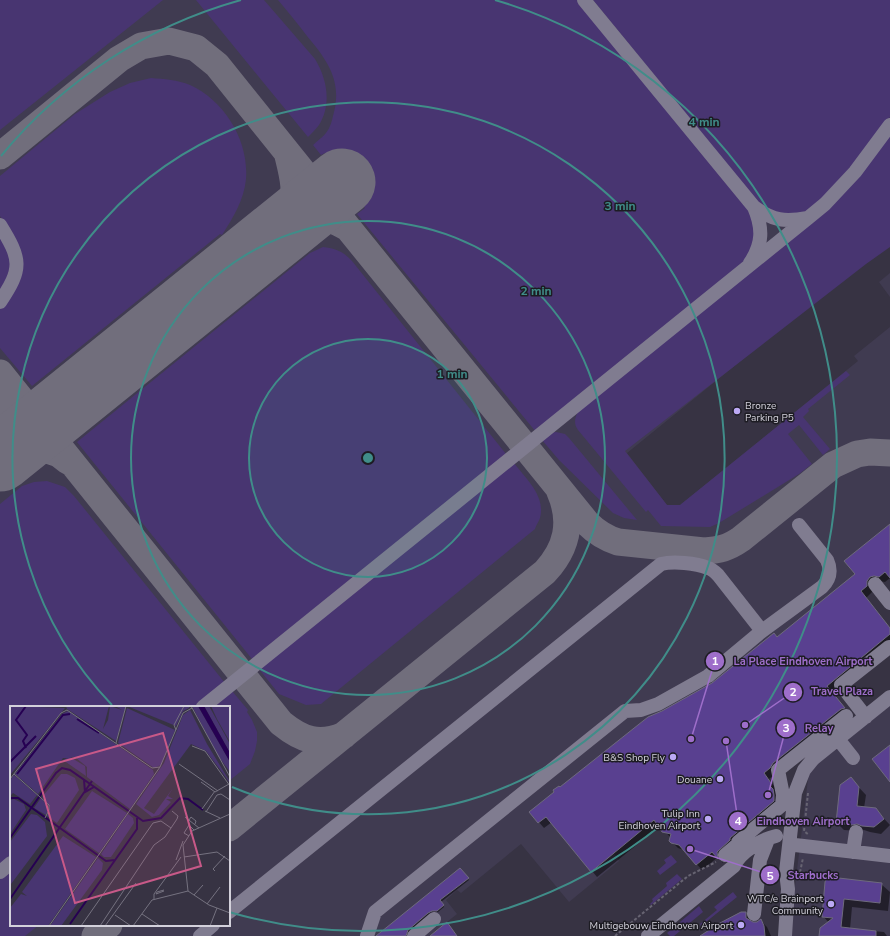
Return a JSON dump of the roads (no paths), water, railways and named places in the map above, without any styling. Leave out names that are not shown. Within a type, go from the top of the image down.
[{"type":"street","points":[[584,0],[754,207],[764,215],[777,219],[794,220],[808,218]]},
{"type":"street","points":[[204,706],[825,204],[855,172],[890,125]]},
{"type":"street","points":[[747,268],[757,253],[761,237],[760,220],[754,207]]},
{"type":"street","points":[[0,225],[16,253],[17,268],[9,288],[0,302]]},
{"type":"street","points":[[367,936],[375,912],[625,710],[641,710],[658,704],[708,676],[762,631],[822,587],[828,581],[830,571],[827,560],[799,525]]},
{"type":"street","points":[[230,911],[661,564],[669,562],[710,568],[718,575],[762,631]]},
{"type":"street","points":[[875,584],[890,603]]},
{"type":"street","points":[[866,717],[841,685],[890,648]]},
{"type":"street","points":[[785,936],[788,889],[792,872],[800,794],[803,788],[802,774],[808,764],[890,697]]},
{"type":"street","points":[[725,855],[738,844],[738,842],[782,805],[784,795],[778,770],[846,716]]},
{"type":"street","points":[[838,739],[853,758]]},
{"type":"street","points":[[788,889],[786,872],[795,793],[803,788]]},
{"type":"street","points":[[648,936],[734,866],[737,860],[753,847],[765,839],[771,839],[791,829]]},
{"type":"street","points":[[854,852],[856,832]]},
{"type":"street","points":[[754,914],[757,892],[763,885],[771,839]]},
{"type":"street","points":[[795,846],[890,856]]},
{"type":"street","points":[[0,872],[10,864]]},
{"type":"street","points":[[414,936],[434,919]]},
{"type":"street","points":[[200,936],[212,926]]},
{"type":"place","name":"Bronze Parking P5","points":[[737,411]]},
{"type":"place","name":"Travel Plaza","points":[[745,725]]},
{"type":"place","name":"La Place Eindhoven Airport","points":[[691,739]]},
{"type":"place","name":"Eindhoven Airport","points":[[726,741]]},
{"type":"place","name":"B&S Shop Fly","points":[[673,757]]},
{"type":"place","name":"Douane","points":[[720,779]]},
{"type":"place","name":"Relay","points":[[768,795]]},
{"type":"place","name":"Tulip Inn Eindhoven Airport","points":[[708,819]]},
{"type":"place","name":"Starbucks","points":[[690,849]]},
{"type":"place","name":"WTC/e Brainport Community","points":[[831,904]]},
{"type":"place","name":"Multigebouw Eindhoven Airport","points":[[741,925]]}]
